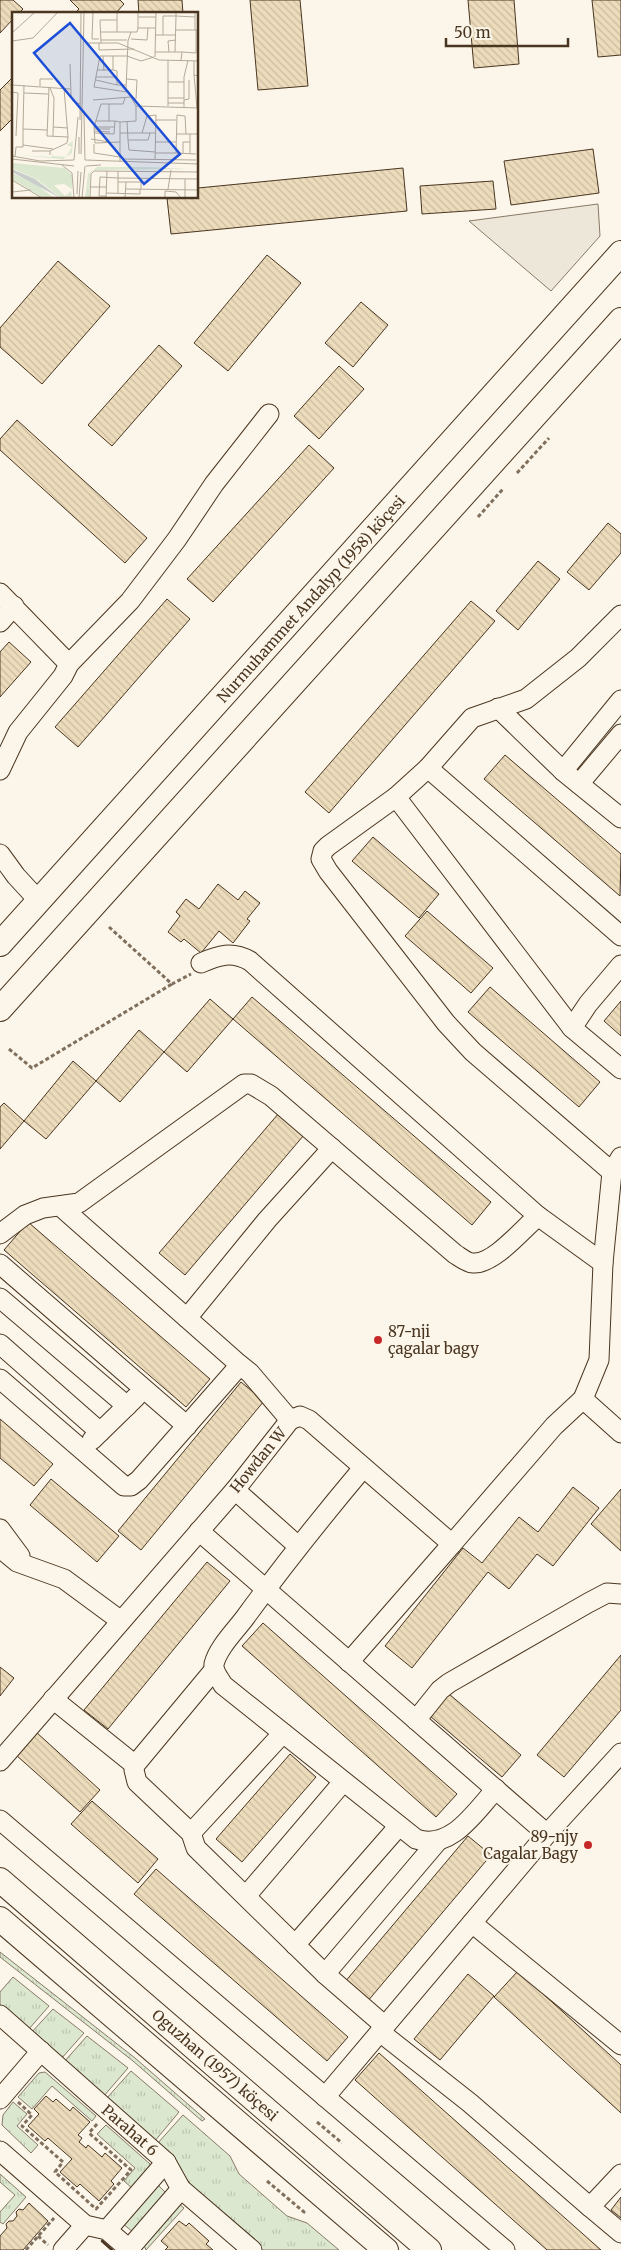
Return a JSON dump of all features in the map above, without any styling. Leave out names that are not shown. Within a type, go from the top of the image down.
[{"type":"main road","name":"Nurmuhammet Andalyp (1958) köçesi","points":[[0,944],[621,253]]},
{"type":"main road","points":[[0,1024],[6,1004],[618,331]]},
{"type":"main road","name":"Oguzhan (1957) köçesi","points":[[0,1880],[429,2250]]},
{"type":"main road","name":"Oguzhan (1957) köçesi","points":[[0,1919],[386,2250]]},
{"type":"street","points":[[0,770],[18,732],[63,676],[69,664],[130,601],[177,539],[214,484],[269,414]]},
{"type":"street","points":[[0,593],[69,664]]},
{"type":"street","points":[[0,622],[14,606]]},
{"type":"street","points":[[349,1662],[554,1426],[583,1399],[599,1360],[603,1263],[616,1164],[468,1046],[446,1023],[328,871],[321,858],[322,851],[396,797],[428,768],[472,718],[526,699],[578,658],[621,615]]},
{"type":"street","points":[[563,771],[621,700]]},
{"type":"street","points":[[498,708],[563,771],[621,818]]},
{"type":"street","points":[[579,784],[621,734]]},
{"type":"street","points":[[428,768],[621,936]]},
{"type":"street","points":[[396,797],[572,1028],[621,1069]]},
{"type":"street","points":[[0,854],[16,876],[39,901]]},
{"type":"street","points":[[204,961],[226,954],[239,955],[250,961],[538,1216],[603,1263]]},
{"type":"street","points":[[572,1028],[588,1004],[621,965]]},
{"type":"street","points":[[0,1234],[25,1215],[43,1208],[79,1203],[244,1084],[251,1084],[272,1096],[455,1254],[470,1263],[482,1263],[498,1253],[538,1216]]},
{"type":"street","points":[[187,1318],[267,1220],[332,1148]]},
{"type":"street","points":[[60,1206],[250,1373],[290,1420]]},
{"type":"street","points":[[0,1264],[188,1426]]},
{"type":"street","points":[[0,1298],[127,1406]]},
{"type":"street","points":[[0,1344],[100,1432]]},
{"type":"street","points":[[0,1379],[124,1486],[131,1486],[188,1426],[240,1365]]},
{"type":"street","points":[[82,1450],[144,1389]]},
{"type":"street","points":[[583,1399],[621,1433]]},
{"type":"street","name":"Howdan W","points":[[0,1761],[235,1490],[290,1420],[300,1416],[309,1420],[452,1544]]},
{"type":"street","points":[[363,1468],[298,1546],[220,1651],[214,1664],[214,1670],[223,1685],[398,1827],[416,1839],[426,1843],[437,1842],[451,1835],[496,1790]]},
{"type":"street","points":[[235,1490],[298,1546]]},
{"type":"street","points":[[0,1529],[27,1565]]},
{"type":"street","points":[[199,1531],[548,1834]]},
{"type":"street","points":[[0,1548],[17,1562],[64,1579],[121,1621]]},
{"type":"street","points":[[416,1720],[440,1690],[449,1683],[588,1603],[607,1594],[621,1594]]},
{"type":"street","points":[[214,1670],[135,1765],[134,1770],[138,1782],[191,1833],[196,1848],[382,2029],[621,2232]]},
{"type":"street","points":[[53,1699],[135,1765]]},
{"type":"street","points":[[191,1833],[283,1733]]},
{"type":"street","points":[[325,2097],[548,1834],[621,1753]]},
{"type":"street","points":[[246,1896],[343,1782]]},
{"type":"street","points":[[0,1820],[505,2250]]},
{"type":"street","points":[[296,1945],[398,1827]]},
{"type":"street","points":[[325,1974],[437,1842]]},
{"type":"street","points":[[472,1923],[621,2046]]},
{"type":"street","name":"Parahat 6","points":[[0,2015],[166,2162],[181,2189],[252,2250]]},
{"type":"street","points":[[8,2099],[41,2051]]},
{"type":"street","points":[[0,2151],[85,2225],[107,2230],[130,2250],[181,2189]]},
{"type":"street","points":[[107,2230],[166,2162]]},
{"type":"street","points":[[590,2207],[621,2174]]},
{"type":"street","points":[[57,2249],[85,2225]]},
{"type":"path","points":[[517,473],[549,438]]},
{"type":"path","points":[[478,517],[503,490]]},
{"type":"path","points":[[109,927],[172,984]]},
{"type":"path","points":[[8,1049],[32,1068],[198,970],[204,961]]},
{"type":"path","points":[[8,2099],[32,2114],[22,2126],[63,2162],[55,2172],[96,2209],[131,2170],[89,2133],[101,2120]]},
{"type":"path","points":[[317,2122],[342,2143]]},
{"type":"path","points":[[267,2181],[304,2212],[303,2214]]},
{"type":"path","points":[[26,2250],[55,2218],[48,2212]]},
{"type":"path","points":[[38,2236],[57,2249]]},
{"type":"green space","points":[[0,1952],[135,2058],[205,2119],[202,2121],[133,2061],[0,1957]]},
{"type":"green space","points":[[13,1977],[49,2006],[28,2030],[0,2006],[0,1992]]},
{"type":"green space","points":[[53,2009],[84,2033],[61,2059],[31,2033]]},
{"type":"green space","points":[[87,2036],[128,2068],[103,2097],[64,2062]]},
{"type":"green space","points":[[131,2071],[179,2112],[154,2142],[106,2099]]},
{"type":"green space","points":[[45,2072],[96,2116],[92,2121],[52,2086],[32,2109],[18,2097],[39,2073]]},
{"type":"green space","points":[[13,2102],[27,2114],[17,2126],[38,2145],[31,2153],[2,2125],[3,2115]]},
{"type":"green space","points":[[183,2115],[230,2156],[239,2174],[287,2216],[307,2223],[339,2250],[262,2250],[197,2194],[172,2158],[157,2144]]},
{"type":"green space","points":[[106,2125],[150,2164],[150,2169],[133,2189],[124,2181],[135,2168],[97,2134]]},
{"type":"green space","points":[[0,2174],[26,2197],[3,2224],[0,2222],[0,2212],[15,2195],[0,2182]]},
{"type":"green space","points":[[157,2184],[167,2194],[133,2232],[122,2223]]},
{"type":"green space","points":[[179,2204],[184,2208],[146,2250],[144,2245]]},
{"type":"shaded area","points":[[598,204],[600,236],[551,291],[469,221]]},
{"type":"building","points":[[0,0],[13,0],[23,9],[20,12],[12,12],[12,20],[0,33]]},
{"type":"building","points":[[70,0],[120,0],[124,4],[117,12],[76,12],[79,9]]},
{"type":"building","points":[[138,0],[182,0],[183,12],[139,12]]},
{"type":"building","points":[[250,0],[300,0],[308,86],[258,90]]},
{"type":"building","points":[[468,0],[514,0],[519,64],[474,68]]},
{"type":"building","points":[[592,0],[621,0],[621,55],[598,57]]},
{"type":"building","points":[[12,78],[12,119],[0,131],[0,90]]},
{"type":"building","points":[[593,149],[599,193],[511,205],[504,161]]},
{"type":"building","points":[[403,168],[407,211],[171,234],[167,199],[199,199],[199,188]]},
{"type":"building","points":[[493,181],[496,209],[422,214],[420,186]]},
{"type":"building","points":[[267,255],[301,283],[228,371],[194,343]]},
{"type":"building","points":[[58,261],[110,306],[42,384],[0,347],[0,328]]},
{"type":"building","points":[[361,302],[388,325],[353,367],[325,343]]},
{"type":"building","points":[[159,345],[182,366],[112,446],[88,425]]},
{"type":"building","points":[[339,366],[364,389],[319,439],[294,416]]},
{"type":"building","points":[[17,420],[147,538],[125,563],[0,450],[0,439]]},
{"type":"building","points":[[309,445],[334,468],[213,602],[187,579]]},
{"type":"building","points":[[608,523],[621,534],[621,553],[589,590],[567,572]]},
{"type":"building","points":[[538,561],[560,579],[518,630],[496,611]]},
{"type":"building","points":[[167,599],[190,619],[78,747],[55,727]]},
{"type":"building","points":[[471,601],[495,621],[329,813],[305,792]]},
{"type":"building","points":[[9,642],[31,662],[0,697],[0,652]]},
{"type":"building","points":[[505,755],[621,854],[620,896],[484,779]]},
{"type":"building","points":[[373,837],[439,894],[419,918],[352,861]]},
{"type":"building","points":[[218,884],[238,900],[245,891],[260,903],[247,919],[250,921],[233,943],[219,931],[201,953],[184,939],[181,942],[168,932],[180,916],[176,912],[186,899],[199,909]]},
{"type":"building","points":[[427,911],[493,968],[471,993],[405,936]]},
{"type":"building","points":[[490,987],[600,1082],[579,1107],[468,1012]]},
{"type":"building","points":[[252,997],[491,1202],[472,1225],[233,1019]]},
{"type":"building","points":[[210,999],[233,1019],[187,1072],[164,1052]]},
{"type":"building","points":[[621,1001],[621,1036],[604,1021]]},
{"type":"building","points":[[139,1030],[164,1052],[120,1102],[96,1081]]},
{"type":"building","points":[[73,1061],[96,1081],[46,1139],[24,1121]]},
{"type":"building","points":[[4,1103],[24,1121],[0,1149],[0,1107]]},
{"type":"building","points":[[279,1113],[304,1135],[185,1275],[159,1253]]},
{"type":"building","points":[[28,1222],[210,1379],[186,1407],[4,1250]]},
{"type":"building","points":[[241,1382],[264,1401],[141,1550],[118,1531]]},
{"type":"building","points":[[0,1419],[53,1464],[34,1486],[0,1458]]},
{"type":"building","points":[[51,1479],[119,1536],[97,1562],[30,1505]]},
{"type":"building","points":[[573,1487],[599,1508],[553,1566],[537,1554],[509,1589],[488,1572],[412,1668],[385,1646],[463,1548],[482,1563],[519,1517],[538,1532]]},
{"type":"building","points":[[621,1489],[621,1551],[591,1524]]},
{"type":"building","points":[[207,1562],[230,1581],[108,1729],[84,1710]]},
{"type":"building","points":[[263,1623],[457,1794],[436,1817],[242,1646]]},
{"type":"building","points":[[621,1655],[621,1710],[564,1777],[537,1755]]},
{"type":"building","points":[[0,1667],[14,1678],[0,1696]]},
{"type":"building","points":[[449,1694],[521,1755],[502,1777],[430,1716]]},
{"type":"building","points":[[36,1732],[100,1790],[80,1812],[16,1755]]},
{"type":"building","points":[[290,1754],[316,1777],[242,1862],[216,1839]]},
{"type":"building","points":[[92,1801],[158,1859],[138,1883],[71,1824]]},
{"type":"building","points":[[468,1836],[491,1855],[367,2002],[344,1983]]},
{"type":"building","points":[[156,1869],[348,2037],[327,2061],[134,1894]]},
{"type":"building","points":[[518,1971],[621,2065],[621,2113],[494,1997]]},
{"type":"building","points":[[468,1974],[494,1996],[440,2060],[414,2039]]},
{"type":"building","points":[[379,2053],[601,2250],[547,2250],[355,2080]]},
{"type":"building","points":[[46,2096],[53,2102],[56,2099],[70,2111],[73,2107],[90,2122],[78,2135],[82,2138],[79,2142],[86,2148],[88,2145],[102,2157],[105,2153],[122,2168],[111,2181],[114,2184],[99,2201],[80,2184],[77,2187],[60,2172],[72,2159],[48,2138],[45,2141],[28,2126],[39,2114],[34,2109]]},
{"type":"building","points":[[621,2197],[621,2218],[611,2210]]},
{"type":"building","points":[[29,2203],[48,2221],[23,2250],[0,2250],[0,2236],[7,2228],[6,2224],[9,2221],[13,2221],[17,2216],[16,2212],[19,2209],[23,2210]]},
{"type":"building","points":[[179,2221],[186,2226],[189,2223],[209,2241],[206,2244],[213,2250],[165,2250],[168,2247],[161,2241]]},
{"type":"wall","points":[[102,2241],[112,2250]]},
{"type":"place","name":"87-nji çagalar bagy","points":[[378,1340]]},
{"type":"place","name":"89-njy Cagalar Bagy","points":[[588,1845]]}]
